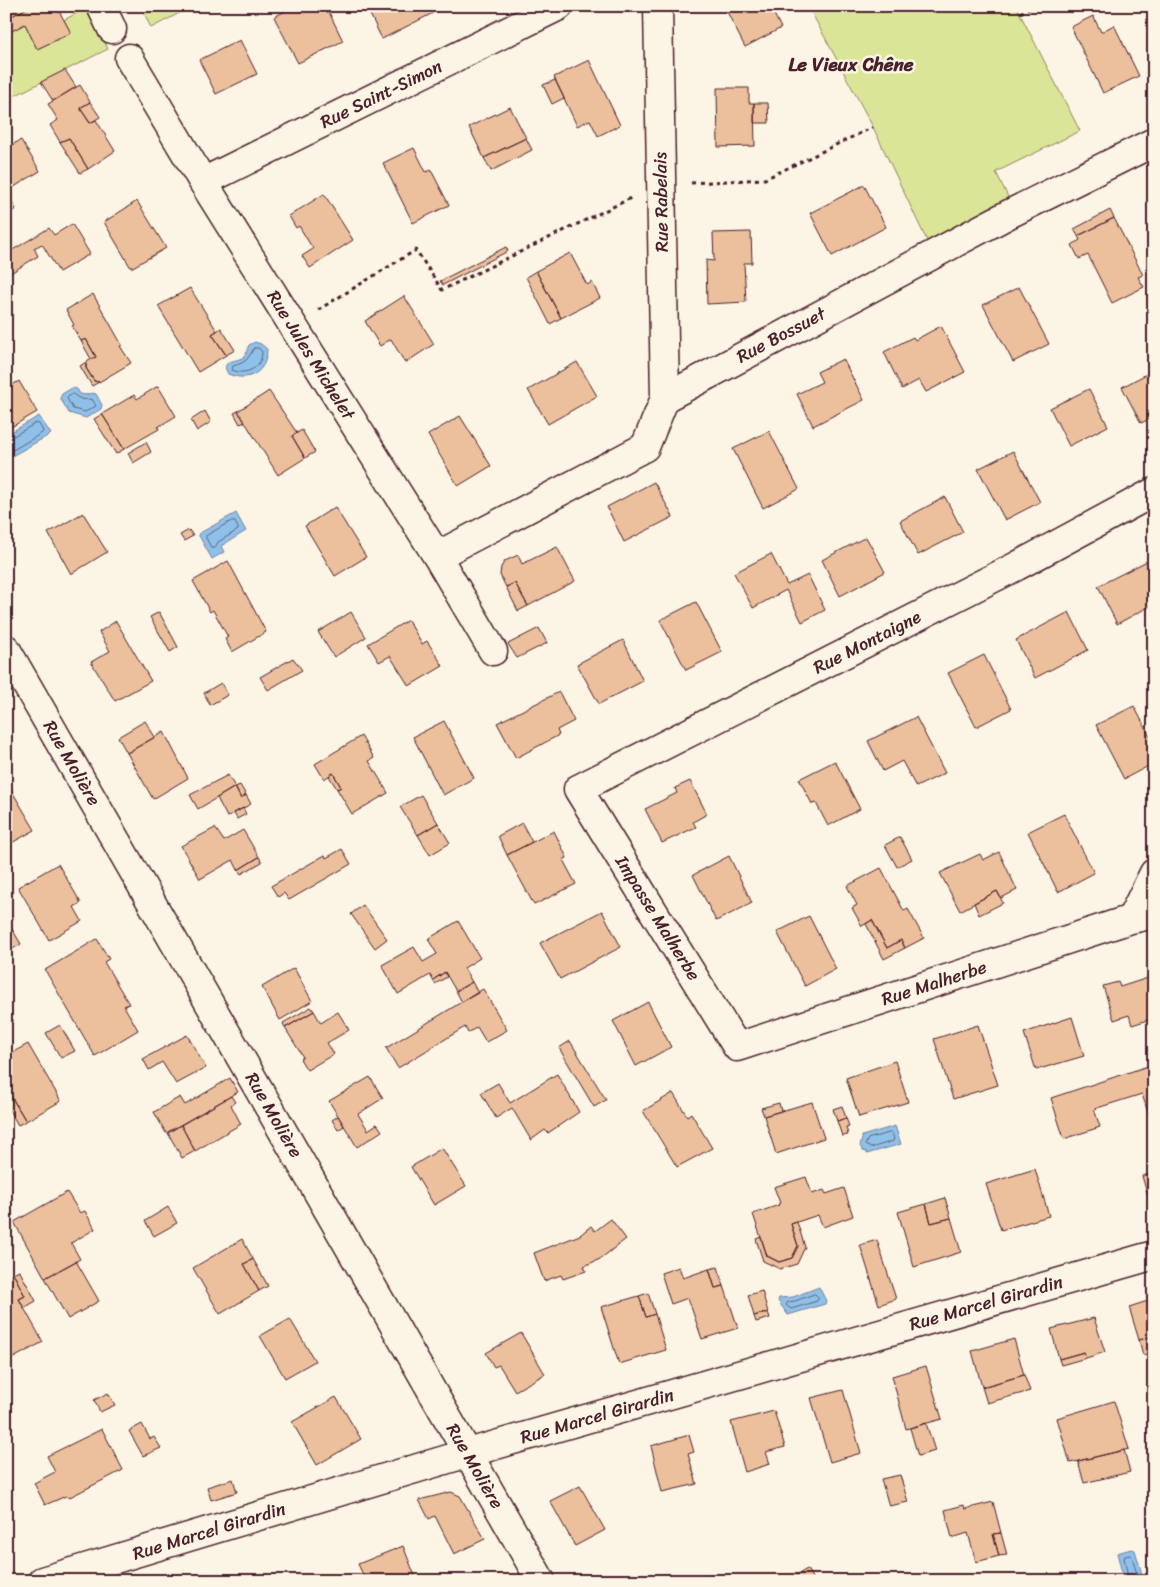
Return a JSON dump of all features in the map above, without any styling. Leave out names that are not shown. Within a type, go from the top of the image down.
[{"type":"street","name":"Rue Saint-Simon","points":[[203,182],[559,6]]},
{"type":"street","name":"Rue Rabelais","points":[[658,6],[665,398]]},
{"type":"street","name":"Rue Jules Michelet","points":[[129,58],[203,182],[437,556],[492,651]]},
{"type":"street","name":"Rue Bossuet","points":[[665,398],[1000,218],[1154,142]]},
{"type":"street","points":[[437,556],[645,447],[665,398]]},
{"type":"street","name":"Rue Montaigne","points":[[578,789],[1017,566],[1154,492]]},
{"type":"street","name":"Rue Molière","points":[[6,649],[541,1581]]},
{"type":"street","name":"Impasse Malherbe","points":[[578,789],[737,1047]]},
{"type":"street","name":"Rue Malherbe","points":[[737,1047],[1142,917],[1154,873]]},
{"type":"street","name":"Rue Marcel Girardin","points":[[42,1581],[468,1453],[1154,1255]]},
{"type":"path","points":[[1020,13],[1033,6]]},
{"type":"path","points":[[293,326],[416,250],[442,290],[661,184],[765,179],[873,127]]},
{"type":"green space","points":[[141,6],[193,6],[151,28]]},
{"type":"green space","points":[[808,6],[1016,6],[1080,131],[996,172],[1009,199],[927,241],[873,127]]},
{"type":"green space","points":[[88,7],[108,49],[6,100],[6,34],[25,24],[37,49],[71,33],[64,20]]},
{"type":"water","points":[[255,342],[267,349],[264,364],[260,369],[250,376],[243,377],[228,374],[226,369],[227,363],[244,357],[249,345]]},
{"type":"water","points":[[72,388],[77,389],[80,394],[96,394],[102,405],[101,409],[86,418],[69,413],[60,398],[62,394]]},
{"type":"water","points":[[39,416],[51,434],[12,456],[6,455],[6,435]]},
{"type":"water","points":[[236,513],[246,531],[221,546],[224,552],[212,559],[198,534]]},
{"type":"water","points":[[895,1126],[901,1144],[867,1154],[867,1152],[863,1151],[860,1146],[862,1136]]},
{"type":"water","points":[[819,1287],[826,1301],[825,1304],[788,1315],[778,1301],[779,1298],[793,1297]]},
{"type":"water","points":[[1131,1549],[1135,1550],[1144,1581],[1124,1581],[1117,1553]]},
{"type":"building","points":[[6,6],[31,6],[6,19]]},
{"type":"building","points":[[31,6],[64,6],[58,9],[71,33],[37,49],[25,24],[6,34],[6,19]]},
{"type":"building","points":[[295,6],[326,6],[343,41],[298,63],[274,17]]},
{"type":"building","points":[[366,6],[429,6],[433,13],[382,39]]},
{"type":"building","points":[[724,6],[770,6],[781,28],[745,47]]},
{"type":"building","points":[[1093,16],[1101,32],[1114,25],[1139,76],[1103,93],[1071,27]]},
{"type":"building","points":[[240,40],[257,74],[216,94],[199,60]]},
{"type":"building","points":[[589,60],[620,125],[598,136],[590,120],[577,126],[554,77]]},
{"type":"building","points":[[65,70],[76,87],[53,101],[41,82]]},
{"type":"building","points":[[555,80],[564,98],[552,104],[543,85]]},
{"type":"building","points":[[80,85],[90,102],[80,108],[90,123],[96,120],[115,151],[88,169],[69,138],[60,142],[50,125],[58,120],[48,104]]},
{"type":"building","points":[[717,88],[749,88],[749,103],[754,103],[755,146],[718,147]]},
{"type":"building","points":[[90,102],[100,117],[90,123],[80,108]]},
{"type":"building","points":[[754,103],[768,103],[769,123],[754,123]]},
{"type":"building","points":[[510,107],[526,138],[484,158],[469,127]]},
{"type":"building","points":[[69,138],[88,169],[80,173],[60,142]]},
{"type":"building","points":[[526,138],[532,150],[491,171],[484,158]]},
{"type":"building","points":[[21,140],[40,171],[6,192],[6,148]]},
{"type":"building","points":[[414,148],[426,172],[431,170],[449,205],[413,223],[383,163]]},
{"type":"building","points":[[864,185],[886,227],[832,256],[810,213]]},
{"type":"building","points":[[6,192],[16,209],[6,215]]},
{"type":"building","points":[[324,194],[353,240],[310,268],[302,256],[313,249],[299,226],[296,228],[289,216]]},
{"type":"building","points":[[137,201],[166,248],[131,268],[104,222]]},
{"type":"building","points":[[1110,210],[1114,218],[1078,236],[1074,229]]},
{"type":"building","points":[[1114,218],[1143,275],[1138,277],[1144,287],[1112,303],[1088,255],[1079,259],[1072,245],[1080,240],[1078,236]]},
{"type":"building","points":[[72,224],[90,254],[59,272],[42,244],[34,248],[38,256],[6,276],[6,254],[49,228],[54,235]]},
{"type":"building","points":[[751,232],[752,263],[744,263],[746,302],[707,304],[706,260],[714,261],[713,233]]},
{"type":"building","points":[[506,247],[508,251],[443,285],[440,281]]},
{"type":"building","points":[[570,253],[587,285],[592,282],[600,298],[561,318],[536,271]]},
{"type":"building","points":[[536,271],[561,318],[550,324],[526,277]]},
{"type":"building","points":[[1019,287],[1049,344],[1013,362],[983,305]]},
{"type":"building","points":[[190,288],[217,331],[212,334],[226,355],[198,372],[158,306]]},
{"type":"building","points":[[93,294],[131,363],[99,382],[94,381],[86,368],[86,362],[96,357],[86,339],[81,341],[72,326],[74,325],[66,310]]},
{"type":"building","points":[[404,296],[434,344],[405,363],[391,339],[380,346],[365,321]]},
{"type":"building","points":[[941,326],[965,372],[926,392],[919,380],[902,389],[884,352],[913,337],[915,340]]},
{"type":"building","points":[[221,328],[235,350],[226,355],[212,334]]},
{"type":"building","points":[[86,339],[96,357],[91,359],[81,341]]},
{"type":"building","points":[[843,359],[864,400],[813,426],[797,394],[822,382],[817,372]]},
{"type":"building","points":[[86,362],[86,368],[94,381],[99,382],[92,386],[80,366]]},
{"type":"building","points":[[577,362],[597,396],[548,424],[528,390]]},
{"type":"building","points":[[1154,370],[1154,417],[1141,423],[1122,387]]},
{"type":"building","points":[[19,381],[37,412],[6,430],[6,382],[9,387]]},
{"type":"building","points":[[158,386],[176,416],[158,427],[159,429],[124,449],[102,414],[134,395],[137,399]]},
{"type":"building","points":[[1089,389],[1108,426],[1069,446],[1050,408]]},
{"type":"building","points":[[269,391],[297,433],[292,436],[305,458],[278,475],[238,411]]},
{"type":"building","points":[[205,411],[211,422],[197,431],[191,420]]},
{"type":"building","points":[[238,411],[245,422],[240,424],[234,413]]},
{"type":"building","points":[[102,414],[124,449],[116,454],[94,419]]},
{"type":"building","points":[[460,416],[491,466],[458,486],[428,435]]},
{"type":"building","points":[[302,430],[315,452],[305,458],[292,436]]},
{"type":"building","points":[[769,431],[799,489],[763,508],[733,449]]},
{"type":"building","points":[[146,442],[151,452],[133,463],[128,453]]},
{"type":"building","points":[[1013,451],[1040,502],[1005,520],[978,469]]},
{"type":"building","points":[[654,482],[673,517],[624,542],[607,507]]},
{"type":"building","points":[[945,497],[963,532],[918,555],[900,521]]},
{"type":"building","points":[[335,507],[366,557],[335,576],[305,526]]},
{"type":"building","points":[[83,513],[107,552],[71,574],[48,533]]},
{"type":"building","points":[[189,530],[193,536],[184,541],[180,535]]},
{"type":"building","points":[[866,537],[885,572],[840,596],[822,560]]},
{"type":"building","points":[[557,547],[575,581],[528,606],[515,583],[506,587],[500,575],[501,567],[505,561],[518,555],[522,564]]},
{"type":"building","points":[[771,554],[787,585],[808,575],[825,610],[802,622],[786,590],[753,608],[734,573]]},
{"type":"building","points":[[1151,559],[1154,564],[1154,604],[1117,624],[1098,586]]},
{"type":"building","points":[[228,561],[266,632],[232,652],[225,639],[228,637],[213,610],[210,612],[193,581]]},
{"type":"building","points":[[515,583],[528,606],[518,611],[506,587]]},
{"type":"building","points":[[696,602],[722,652],[686,670],[660,620]]},
{"type":"building","points":[[159,612],[178,647],[170,652],[150,617]]},
{"type":"building","points":[[351,612],[366,637],[334,657],[318,632]]},
{"type":"building","points":[[1069,612],[1088,650],[1035,678],[1016,640]]},
{"type":"building","points":[[408,620],[422,644],[427,641],[443,666],[409,686],[390,656],[379,662],[368,644]]},
{"type":"building","points":[[116,621],[151,681],[115,701],[91,662],[110,651],[99,632]]},
{"type":"building","points":[[539,628],[547,643],[517,658],[508,644]]},
{"type":"building","points":[[623,640],[643,681],[599,704],[577,664]]},
{"type":"building","points":[[984,655],[1011,709],[976,727],[948,673]]},
{"type":"building","points":[[293,658],[302,670],[268,690],[260,677]]},
{"type":"building","points":[[221,683],[228,695],[210,705],[204,693]]},
{"type":"building","points":[[559,692],[574,721],[557,730],[559,735],[516,758],[497,723]]},
{"type":"building","points":[[1134,706],[1154,744],[1154,763],[1124,779],[1096,725]]},
{"type":"building","points":[[916,717],[945,773],[916,787],[902,761],[883,771],[868,741]]},
{"type":"building","points":[[145,721],[155,737],[127,753],[118,737]]},
{"type":"building","points":[[444,721],[474,778],[443,795],[413,737]]},
{"type":"building","points":[[164,732],[188,778],[153,799],[127,753]]},
{"type":"building","points":[[361,736],[374,758],[369,761],[388,793],[352,814],[337,789],[341,787],[333,773],[324,779],[315,764]]},
{"type":"building","points":[[835,761],[860,809],[828,826],[816,803],[812,804],[799,779]]},
{"type":"building","points":[[333,773],[341,787],[337,789],[329,776]]},
{"type":"building","points":[[228,775],[235,787],[198,809],[190,795]]},
{"type":"building","points":[[690,781],[707,814],[693,822],[696,827],[662,843],[645,809],[677,793],[675,788]]},
{"type":"building","points":[[240,785],[246,795],[241,799],[235,787]]},
{"type":"building","points":[[235,787],[241,799],[246,795],[251,804],[227,817],[217,798]]},
{"type":"building","points":[[10,788],[35,830],[6,846],[6,791]]},
{"type":"building","points":[[421,795],[438,823],[418,835],[400,807]]},
{"type":"building","points":[[243,808],[246,814],[237,819],[234,813]]},
{"type":"building","points":[[1064,814],[1094,873],[1058,892],[1028,832]]},
{"type":"building","points":[[438,823],[450,843],[430,855],[418,835]]},
{"type":"building","points":[[522,823],[532,842],[507,855],[498,836]]},
{"type":"building","points":[[215,828],[224,841],[243,830],[259,857],[238,870],[233,860],[200,879],[181,846]]},
{"type":"building","points":[[554,831],[567,858],[563,860],[576,884],[534,905],[507,855]]},
{"type":"building","points":[[900,837],[912,859],[897,867],[885,845]]},
{"type":"building","points":[[342,849],[351,864],[289,900],[284,893],[278,897],[271,886],[325,855],[326,858]]},
{"type":"building","points":[[999,852],[1017,890],[1001,898],[997,891],[960,911],[940,873],[980,854],[983,860]]},
{"type":"building","points":[[729,856],[752,903],[716,921],[693,875]]},
{"type":"building","points":[[259,857],[262,862],[241,874],[238,870]]},
{"type":"building","points":[[58,864],[81,903],[74,907],[82,921],[49,940],[18,887]]},
{"type":"building","points":[[881,868],[904,911],[908,909],[924,938],[905,948],[901,940],[887,948],[872,920],[862,926],[852,908],[857,905],[847,886]]},
{"type":"building","points":[[997,891],[1003,903],[979,915],[974,903]]},
{"type":"building","points":[[363,905],[387,939],[375,948],[351,914]]},
{"type":"building","points":[[602,911],[621,947],[560,979],[540,943]]},
{"type":"building","points":[[809,916],[836,969],[805,986],[777,932]]},
{"type":"building","points":[[6,919],[21,944],[6,953]]},
{"type":"building","points":[[872,920],[887,948],[901,940],[905,948],[884,959],[866,924]]},
{"type":"building","points":[[458,921],[480,958],[464,968],[472,982],[456,991],[445,972],[433,980],[430,975],[398,994],[382,965],[414,947],[423,962],[437,954],[428,939]]},
{"type":"building","points":[[97,939],[109,959],[104,962],[129,1004],[124,1006],[138,1030],[95,1056],[45,970]]},
{"type":"building","points":[[294,968],[312,1001],[280,1020],[262,987]]},
{"type":"building","points":[[445,972],[447,977],[435,984],[433,980]]},
{"type":"building","points":[[1154,976],[1154,1018],[1132,1025],[1129,1015],[1114,1020],[1103,986],[1118,982],[1120,987]]},
{"type":"building","points":[[472,982],[478,993],[462,1002],[456,991]]},
{"type":"building","points":[[483,989],[507,1030],[486,1042],[477,1027],[468,1033],[465,1027],[398,1068],[386,1048]]},
{"type":"building","points":[[648,1002],[671,1047],[636,1066],[613,1021]]},
{"type":"building","points":[[311,1007],[314,1011],[285,1028],[283,1023]]},
{"type":"building","points":[[314,1011],[321,1023],[338,1012],[349,1030],[327,1043],[334,1054],[307,1070],[300,1059],[303,1057],[285,1028]]},
{"type":"building","points":[[1072,1017],[1084,1056],[1036,1070],[1024,1033]]},
{"type":"building","points":[[60,1025],[75,1051],[61,1058],[46,1033]]},
{"type":"building","points":[[978,1025],[998,1085],[953,1099],[934,1039]]},
{"type":"building","points":[[187,1035],[206,1068],[176,1084],[162,1062],[149,1070],[143,1059]]},
{"type":"building","points":[[570,1041],[606,1100],[594,1107],[559,1048]]},
{"type":"building","points":[[28,1044],[61,1101],[26,1121],[6,1088],[6,1056]]},
{"type":"building","points":[[895,1061],[908,1102],[859,1117],[846,1078]]},
{"type":"building","points":[[1154,1064],[1154,1131],[1142,1094],[1094,1109],[1100,1127],[1064,1139],[1051,1098]]},
{"type":"building","points":[[557,1074],[579,1112],[548,1133],[545,1130],[531,1140],[512,1108],[496,1118],[481,1093],[498,1083],[510,1103]]},
{"type":"building","points":[[370,1077],[383,1098],[358,1114],[368,1130],[377,1124],[382,1131],[357,1147],[329,1101]]},
{"type":"building","points":[[230,1078],[238,1092],[166,1133],[154,1112],[180,1097],[185,1105]]},
{"type":"building","points":[[6,1088],[26,1121],[18,1125],[6,1105]]},
{"type":"building","points":[[673,1093],[687,1116],[691,1113],[712,1148],[677,1167],[643,1111]]},
{"type":"building","points":[[231,1096],[235,1102],[231,1105],[241,1124],[195,1151],[181,1125]]},
{"type":"building","points":[[812,1102],[824,1138],[776,1154],[764,1116]]},
{"type":"building","points":[[779,1103],[781,1111],[764,1116],[761,1108]]},
{"type":"building","points":[[842,1106],[846,1118],[837,1121],[833,1109]]},
{"type":"building","points":[[338,1116],[344,1126],[338,1130],[332,1120]]},
{"type":"building","points":[[846,1118],[849,1126],[846,1127],[848,1135],[842,1136],[837,1121]]},
{"type":"building","points":[[181,1125],[195,1151],[182,1158],[168,1133]]},
{"type":"building","points":[[442,1148],[466,1186],[434,1205],[411,1167]]},
{"type":"building","points":[[1035,1169],[1049,1216],[1001,1230],[986,1184]]},
{"type":"building","points":[[1154,1173],[1154,1214],[1153,1214],[1142,1176]]},
{"type":"building","points":[[806,1177],[812,1194],[824,1190],[826,1194],[844,1188],[853,1216],[823,1227],[818,1215],[791,1224],[798,1246],[792,1258],[779,1262],[767,1256],[753,1214],[779,1205],[774,1187]]},
{"type":"building","points":[[67,1192],[80,1213],[85,1211],[95,1229],[71,1243],[80,1259],[45,1278],[14,1222]]},
{"type":"building","points":[[945,1198],[951,1218],[931,1223],[926,1204]]},
{"type":"building","points":[[926,1204],[931,1223],[951,1218],[961,1252],[914,1267],[898,1212]]},
{"type":"building","points":[[168,1207],[177,1223],[154,1236],[145,1221]]},
{"type":"building","points":[[611,1219],[626,1239],[600,1259],[584,1266],[586,1271],[563,1279],[561,1275],[544,1281],[534,1253],[580,1235],[591,1226],[595,1231]]},
{"type":"building","points":[[797,1222],[805,1247],[797,1264],[780,1269],[763,1261],[756,1239],[761,1237],[767,1256],[779,1262],[792,1258],[798,1246],[791,1224]]},
{"type":"building","points":[[242,1239],[253,1259],[244,1264],[259,1291],[220,1314],[193,1268]]},
{"type":"building","points":[[877,1240],[896,1299],[879,1305],[860,1245]]},
{"type":"building","points":[[253,1259],[268,1286],[259,1291],[244,1264]]},
{"type":"building","points":[[76,1261],[99,1301],[68,1319],[45,1278]]},
{"type":"building","points":[[679,1267],[683,1278],[709,1269],[715,1288],[724,1286],[738,1328],[702,1339],[688,1298],[671,1304],[661,1273]]},
{"type":"building","points":[[718,1267],[724,1286],[715,1288],[709,1269]]},
{"type":"building","points":[[19,1270],[36,1301],[24,1308],[19,1299],[25,1296],[13,1273]]},
{"type":"building","points":[[13,1273],[25,1296],[19,1299],[43,1342],[6,1362],[6,1277]]},
{"type":"building","points":[[762,1291],[768,1312],[754,1316],[748,1295]]},
{"type":"building","points":[[648,1293],[655,1314],[646,1317],[639,1296]]},
{"type":"building","points":[[639,1296],[646,1317],[655,1314],[666,1350],[619,1364],[601,1307]]},
{"type":"building","points":[[1154,1299],[1154,1336],[1139,1340],[1129,1307]]},
{"type":"building","points":[[768,1312],[770,1318],[756,1322],[754,1316]]},
{"type":"building","points":[[1094,1318],[1105,1352],[1086,1358],[1084,1352],[1059,1359],[1051,1329]]},
{"type":"building","points":[[290,1319],[315,1361],[285,1378],[260,1336]]},
{"type":"building","points":[[521,1333],[545,1374],[515,1391],[499,1365],[494,1367],[486,1353]]},
{"type":"building","points":[[1154,1336],[1154,1352],[1143,1355],[1139,1340]]},
{"type":"building","points":[[1014,1339],[1024,1375],[982,1387],[972,1351]]},
{"type":"building","points":[[1084,1352],[1086,1358],[1061,1365],[1059,1359]]},
{"type":"building","points":[[926,1366],[942,1419],[906,1429],[892,1376]]},
{"type":"building","points":[[1024,1375],[1030,1391],[987,1403],[982,1387]]},
{"type":"building","points":[[843,1390],[861,1453],[830,1462],[811,1398]]},
{"type":"building","points":[[108,1393],[115,1405],[100,1412],[94,1400]]},
{"type":"building","points":[[336,1397],[361,1439],[317,1465],[292,1422]]},
{"type":"building","points":[[1114,1401],[1129,1449],[1070,1463],[1057,1418]]},
{"type":"building","points":[[774,1411],[785,1447],[766,1452],[770,1464],[745,1472],[731,1422]]},
{"type":"building","points":[[926,1423],[935,1451],[918,1456],[910,1428]]},
{"type":"building","points":[[142,1424],[150,1439],[154,1437],[161,1448],[143,1456],[129,1431]]},
{"type":"building","points":[[102,1429],[123,1470],[68,1498],[66,1496],[45,1505],[34,1483],[55,1472],[47,1456]]},
{"type":"building","points":[[689,1435],[694,1452],[688,1454],[697,1484],[662,1492],[651,1446]]},
{"type":"building","points":[[1124,1450],[1130,1472],[1084,1483],[1078,1461]]},
{"type":"building","points":[[900,1475],[908,1502],[889,1506],[881,1479]]},
{"type":"building","points":[[233,1479],[237,1492],[211,1500],[207,1487]]},
{"type":"building","points":[[580,1486],[605,1530],[575,1546],[550,1501]]},
{"type":"building","points":[[451,1492],[460,1496],[485,1539],[454,1554],[435,1516],[429,1519],[419,1500]]},
{"type":"building","points":[[993,1502],[1001,1533],[993,1534],[999,1556],[976,1562],[968,1533],[952,1538],[945,1510],[964,1505],[965,1509]]},
{"type":"building","points":[[1001,1533],[1007,1555],[999,1556],[993,1534]]},
{"type":"building","points":[[403,1546],[417,1581],[366,1581],[358,1564]]},
{"type":"building","points":[[807,1569],[814,1581],[787,1581]]},
{"type":"district","name":"Le Vieux Chêne","points":[[851,64]]}]
